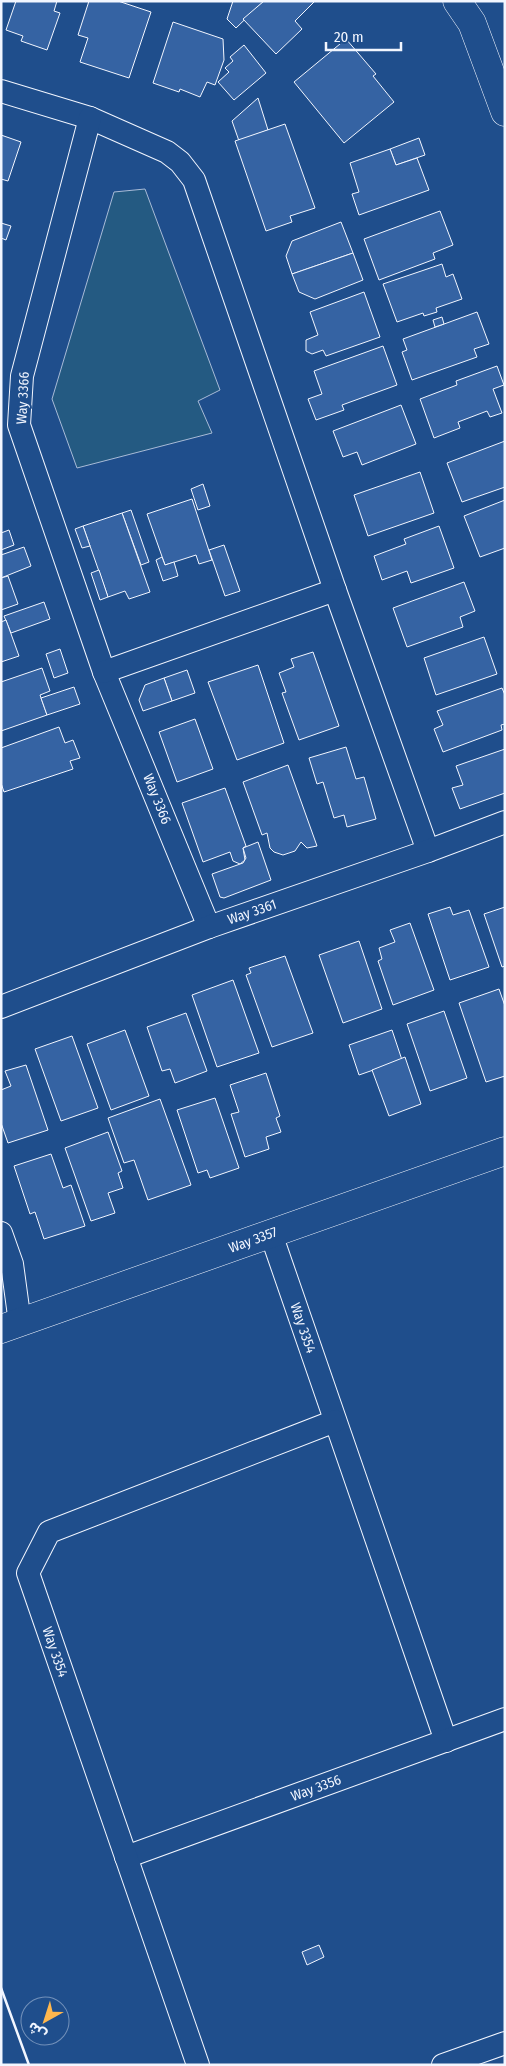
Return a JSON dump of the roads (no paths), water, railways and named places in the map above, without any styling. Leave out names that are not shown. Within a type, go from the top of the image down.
[{"type":"street","points":[[457,1],[472,23],[505,112]]},
{"type":"street","points":[[1,91],[90,118],[167,152],[180,162],[194,180],[335,590],[428,851]]},
{"type":"street","name":"Way 3366","points":[[90,118],[22,376],[19,425],[104,672],[209,927]]},
{"type":"street","points":[[104,672],[335,590]]},
{"type":"street","name":"Way 3361","points":[[1,1007],[209,927],[428,851],[505,822]]},
{"type":"street","name":"Way 3357","points":[[11,1326],[505,1151]]},
{"type":"street","points":[[1,1233],[12,1264],[11,1326]]},
{"type":"street","name":"Way 3354","points":[[270,1234],[446,1741]]},
{"type":"street","name":"Way 3354","points":[[198,2065],[28,1573],[50,1532],[335,1421]]},
{"type":"street","name":"Way 3356","points":[[126,1857],[505,1719]]},
{"type":"street","points":[[443,2065],[505,2043]]}]
